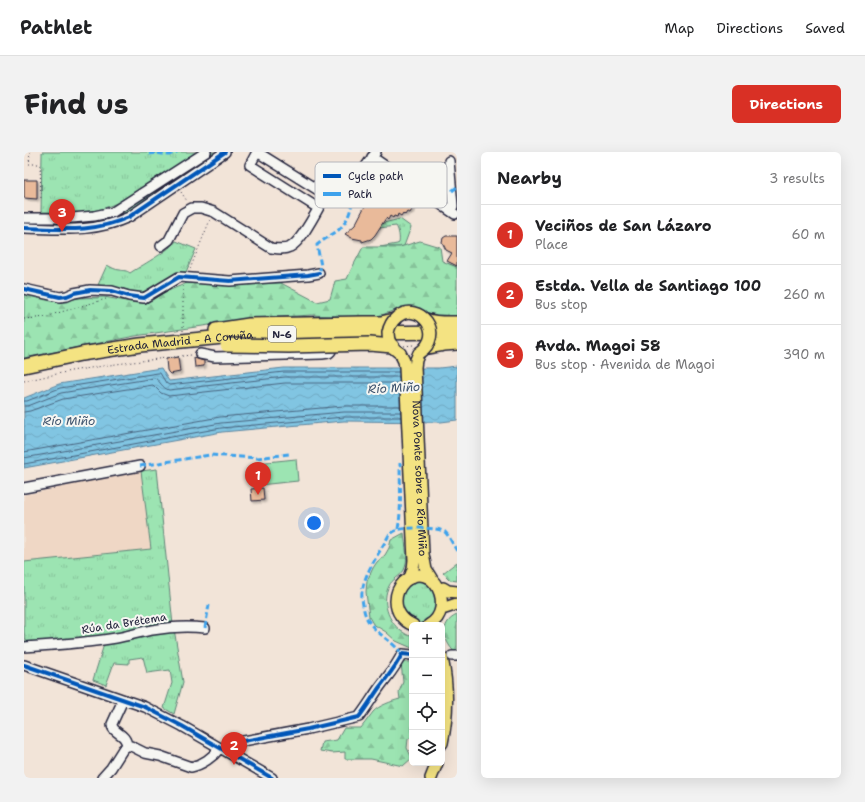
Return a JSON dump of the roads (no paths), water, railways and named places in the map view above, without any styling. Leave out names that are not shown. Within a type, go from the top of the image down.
[{"type":"highway","points":[[56,360],[99,348],[137,340],[183,336],[249,325],[363,324],[381,323],[394,320]]},
{"type":"highway","points":[[426,320],[438,323],[457,323]]},
{"type":"highway","name":"Estrada Madrid - A Coruña","points":[[24,366],[81,354],[140,345],[254,334],[457,332]]},
{"type":"highway","points":[[420,348],[457,343]]},
{"type":"highway","points":[[107,350],[226,345],[289,346],[370,344],[398,348]]},
{"type":"main road","points":[[406,313],[420,315],[426,320],[431,330],[430,342],[411,355],[404,355],[389,338],[388,331],[390,325],[399,315],[406,313]]},
{"type":"main road","name":"Nova Ponte sobre o Río Miño","points":[[398,348],[405,367],[418,554],[431,578]]},
{"type":"main road","name":"Nova Ponte sobre o Río Miño","points":[[410,578],[418,554],[415,367],[420,348]]},
{"type":"main road","points":[[409,623],[400,615],[396,603],[400,586],[410,578],[420,576],[431,578],[448,591],[457,592]]},
{"type":"main road","points":[[441,617],[446,598],[443,588]]},
{"type":"main road","points":[[441,617],[452,605],[457,604]]},
{"type":"main road","points":[[444,730],[446,701],[445,673],[450,657]]},
{"type":"main road","points":[[431,778],[435,766]]},
{"type":"street","points":[[24,218],[72,218],[94,216],[113,212],[206,152]]},
{"type":"street","points":[[24,228],[73,230],[94,228],[117,222],[129,217],[225,152]]},
{"type":"street","points":[[315,187],[257,152],[250,165],[315,206]]},
{"type":"street","points":[[374,155],[384,162]]},
{"type":"street","points":[[447,208],[453,212],[449,161]]},
{"type":"street","points":[[161,246],[169,240],[182,213],[192,208],[201,208],[214,212],[271,248],[286,248],[290,247],[297,241],[318,208]]},
{"type":"street","points":[[24,289],[60,297],[90,290],[112,292],[144,298],[179,277],[230,281],[319,273]]},
{"type":"street","points":[[200,354],[215,357],[329,353],[332,349],[334,334]]},
{"type":"street","points":[[24,488],[140,466]]},
{"type":"street","name":"Rúa da Brétema","points":[[24,647],[116,638],[165,628],[191,626],[204,628]]},
{"type":"street","points":[[102,778],[111,768],[123,749],[127,746],[131,746],[191,767],[196,766],[228,745],[238,742],[308,729],[359,717],[388,678],[402,654],[409,655]]},
{"type":"street","points":[[24,665],[145,707],[182,726],[272,778]]},
{"type":"street","points":[[123,700],[112,727],[124,737],[127,741],[127,746]]},
{"type":"water","name":"Río Miño","points":[[457,366],[457,420],[441,422],[344,421],[222,432],[24,468],[24,398],[59,384],[161,368],[169,381],[284,368],[439,368]]},
{"type":"place","name":"Avda. Magoi 58","points":[[62,232]]},
{"type":"place","name":"Veciños de San Lázaro","points":[[258,495]]},
{"type":"place","name":"Estda. Vella de Santiago 100","points":[[234,765]]}]
